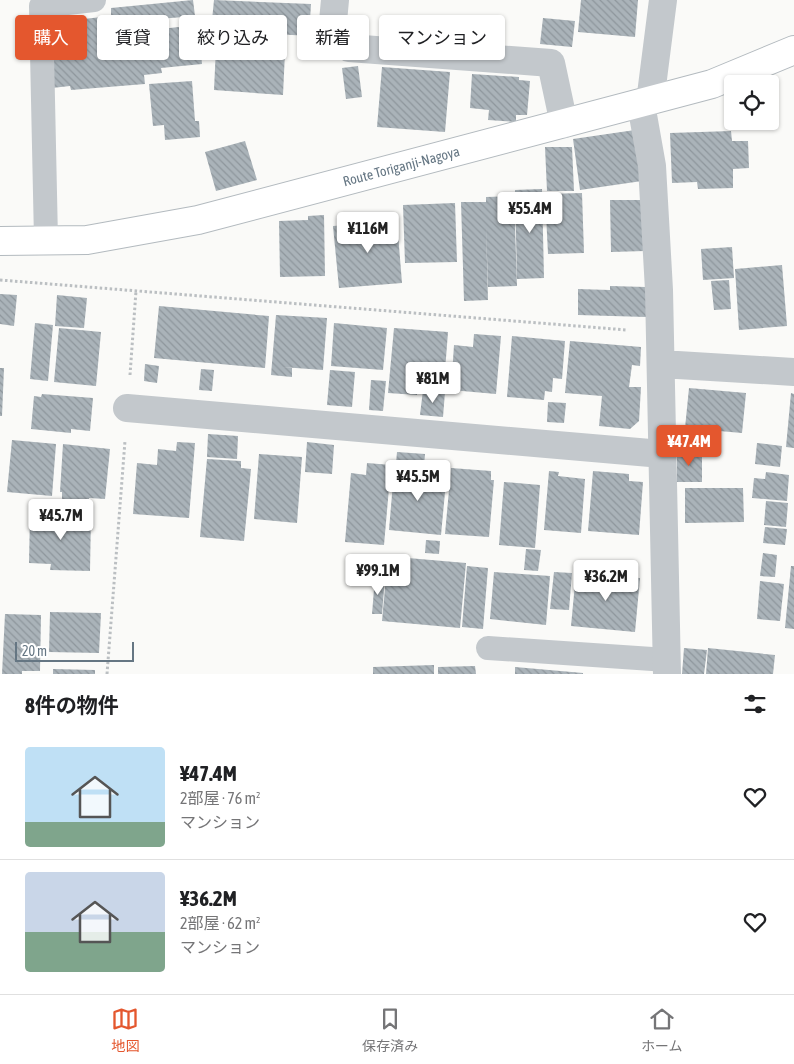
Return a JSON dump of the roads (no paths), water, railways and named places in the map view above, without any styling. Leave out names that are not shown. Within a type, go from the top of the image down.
[{"type":"main road","name":"Route Toriganji-Nagoya","points":[[0,241],[86,240],[198,220],[646,103],[712,84],[794,50]]},
{"type":"street","points":[[335,0],[332,32],[349,48],[551,63],[564,124]]},
{"type":"street","points":[[663,0],[646,103],[652,166],[660,333],[667,667]]},
{"type":"street","points":[[661,364],[794,372]]},
{"type":"street","points":[[127,408],[662,454]]},
{"type":"lane","points":[[46,240],[41,6],[94,0]]},
{"type":"lane","points":[[488,648],[667,667]]}]
